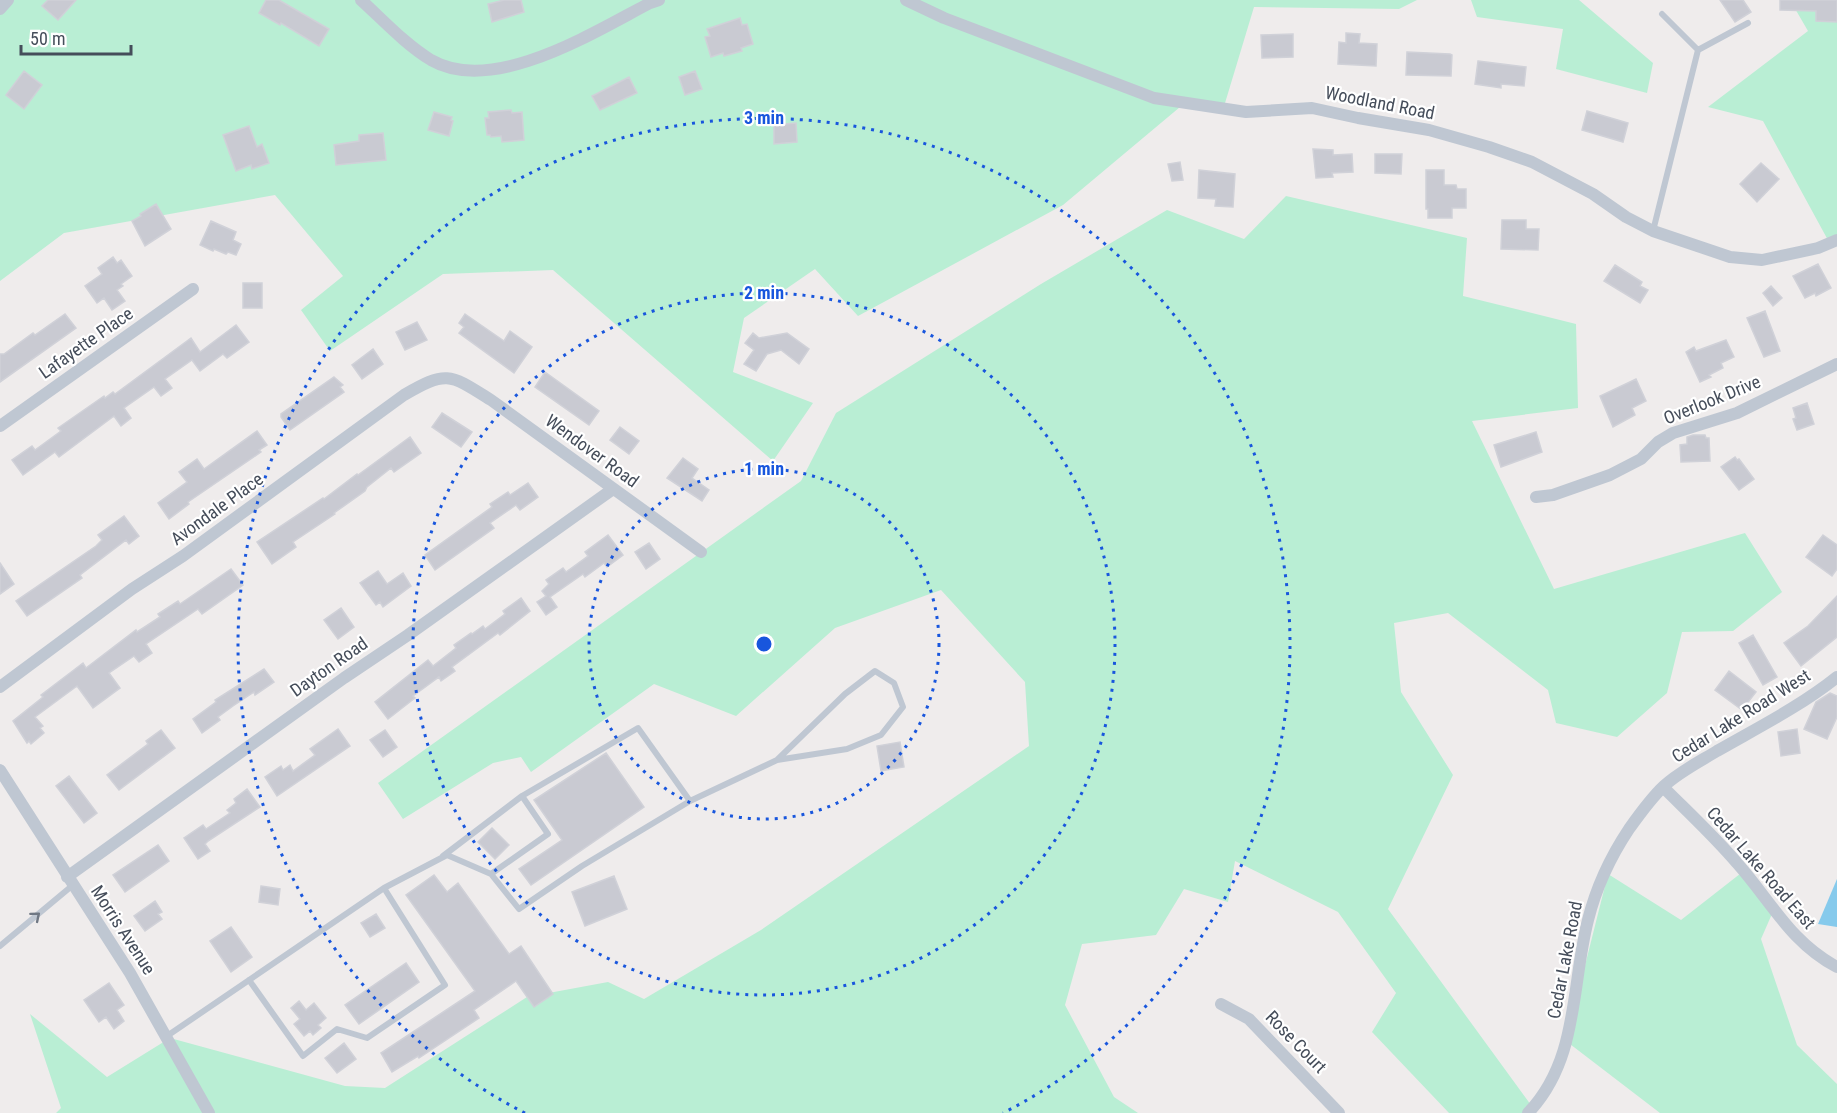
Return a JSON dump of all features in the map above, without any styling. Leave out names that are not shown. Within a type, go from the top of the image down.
[{"type":"street","points":[[0,9],[8,0]]},
{"type":"street","points":[[361,0],[415,49],[451,68],[471,72],[491,70],[568,46],[659,0]]},
{"type":"street","name":"Woodland Road","points":[[906,0],[944,18],[1154,98],[1246,112],[1311,108],[1429,130],[1489,147],[1542,167],[1593,194],[1626,217],[1653,231],[1730,256],[1762,260],[1818,248],[1837,240]]},
{"type":"street","name":"Lafayette Place","points":[[0,426],[193,289]]},
{"type":"street","name":"Overlook Drive","points":[[1536,497],[1554,495],[1610,476],[1641,459],[1658,442],[1673,433],[1737,413],[1837,364]]},
{"type":"street","name":"Avondale Place","points":[[0,687],[404,395],[428,381],[445,377],[460,381]]},
{"type":"street","name":"Wendover Road","points":[[460,381],[491,400],[701,552]]},
{"type":"street","name":"Dayton Road","points":[[70,881],[344,678],[613,489]]},
{"type":"street","name":"Cedar Lake Road West","points":[[1664,787],[1694,765],[1837,677]]},
{"type":"street","name":"Morris Avenue","points":[[1,772],[130,973],[209,1113]]},
{"type":"street","name":"Cedar Lake Road East","points":[[1664,787],[1736,862],[1792,934],[1807,948],[1837,968]]},
{"type":"street","name":"Cedar Lake Road","points":[[1528,1113],[1549,1085],[1561,1061],[1569,1035],[1588,922],[1599,887],[1629,829],[1664,787]]},
{"type":"street","name":"Rose Court","points":[[1221,1004],[1249,1019],[1339,1113]]},
{"type":"lane","points":[[1662,14],[1698,50]]},
{"type":"lane","points":[[1653,231],[1698,50],[1748,23]]},
{"type":"lane","points":[[443,857],[447,855],[491,874],[519,909],[582,866],[690,801],[777,760],[847,749],[881,735],[903,707],[894,683],[875,671],[845,694],[777,760]]},
{"type":"lane","points":[[167,1036],[384,888],[443,857],[522,796],[638,728],[690,801]]},
{"type":"lane","points":[[491,874],[548,834],[522,796]]},
{"type":"lane","points":[[0,946],[70,881]]},
{"type":"lane","points":[[249,980],[303,1056],[338,1029],[367,1038],[445,985],[384,888]]},
{"type":"green space","points":[[0,0],[1417,0],[1399,9],[1254,7],[1222,113],[1180,107],[1063,205],[858,316],[815,269],[744,318],[733,372],[813,403],[773,461],[553,270],[443,274],[330,351],[301,310],[343,276],[275,195],[64,233],[0,281]]},
{"type":"green space","points":[[1471,0],[1579,0],[1653,63],[1647,93],[1556,69],[1563,29],[1477,17]]},
{"type":"green space","points":[[1790,0],[1837,0],[1837,240],[1829,242],[1763,121],[1708,107],[1808,31]]},
{"type":"green space","points":[[1286,196],[1467,238],[1463,296],[1576,324],[1578,408],[1472,421],[1554,589],[1745,533],[1782,592],[1733,631],[1682,632],[1667,693],[1617,737],[1556,723],[1548,690],[1448,613],[1394,623],[1401,692],[1453,775],[1388,909],[1531,1105],[1523,1113],[1449,1113],[1372,1032],[1396,993],[1338,912],[1235,861],[1228,902],[1184,889],[1156,935],[1082,944],[1065,1005],[1114,1097],[1138,1113],[56,1113],[61,1108],[30,1014],[107,1077],[170,1038],[345,1086],[385,1088],[527,997],[608,982],[644,999],[761,930],[1029,746],[1025,682],[941,590],[835,628],[736,716],[654,684],[531,772],[521,757],[493,763],[403,819],[378,783],[801,481],[836,413],[1041,284],[1167,210],[1244,239]]},
{"type":"green space","points":[[1745,870],[1775,907],[1761,939],[1797,1045],[1837,1084],[1837,1113],[1660,1113],[1566,1041],[1608,874],[1681,920]]},
{"type":"water","points":[[1837,879],[1837,927],[1818,924]]},
{"type":"building","points":[[48,0],[76,0],[58,20],[42,6]]},
{"type":"building","points":[[266,0],[279,0],[329,29],[319,46],[281,23],[280,25],[259,13]]},
{"type":"building","points":[[504,0],[521,0],[524,12],[492,22],[488,4]]},
{"type":"building","points":[[1720,0],[1743,0],[1751,12],[1735,22]]},
{"type":"building","points":[[1780,0],[1837,0],[1837,22],[1816,21],[1816,11],[1780,10]]},
{"type":"building","points":[[740,18],[742,25],[747,24],[753,44],[741,48],[742,51],[711,57],[705,37],[710,36],[707,29]]},
{"type":"building","points":[[1346,33],[1360,34],[1359,43],[1377,44],[1376,66],[1338,64],[1339,42],[1346,43]]},
{"type":"building","points":[[1293,34],[1293,57],[1262,58],[1261,35]]},
{"type":"building","points":[[1407,52],[1452,55],[1451,76],[1406,75]]},
{"type":"building","points":[[1478,61],[1526,67],[1524,86],[1501,84],[1501,88],[1475,84]]},
{"type":"building","points":[[24,71],[42,85],[24,109],[6,95]]},
{"type":"building","points":[[695,71],[702,89],[685,95],[679,77]]},
{"type":"building","points":[[629,77],[637,93],[600,110],[592,96]]},
{"type":"building","points":[[511,110],[512,113],[522,112],[524,140],[502,142],[501,136],[487,135],[485,118],[489,118],[488,112]]},
{"type":"building","points":[[1587,111],[1628,123],[1623,142],[1582,130]]},
{"type":"building","points":[[434,112],[452,117],[449,136],[428,130]]},
{"type":"building","points":[[796,123],[797,142],[774,144],[774,125]]},
{"type":"building","points":[[249,126],[257,147],[262,144],[269,163],[252,169],[251,165],[236,171],[223,135]]},
{"type":"building","points":[[383,133],[386,160],[336,165],[334,145],[359,141],[359,135]]},
{"type":"building","points":[[1313,149],[1333,150],[1333,155],[1352,154],[1353,172],[1332,173],[1333,177],[1316,178]]},
{"type":"building","points":[[1375,154],[1402,154],[1401,174],[1375,173]]},
{"type":"building","points":[[1180,162],[1183,180],[1172,181],[1168,164]]},
{"type":"building","points":[[1761,163],[1779,179],[1757,202],[1740,184]]},
{"type":"building","points":[[1199,170],[1235,174],[1233,207],[1215,206],[1216,199],[1198,198]]},
{"type":"building","points":[[1426,170],[1444,170],[1444,185],[1456,185],[1457,189],[1466,189],[1466,208],[1452,208],[1452,218],[1428,218]]},
{"type":"building","points":[[156,204],[171,229],[145,246],[132,221]]},
{"type":"building","points":[[1502,220],[1526,220],[1526,229],[1539,229],[1538,250],[1501,249]]},
{"type":"building","points":[[211,221],[236,232],[233,240],[241,244],[236,255],[214,249],[213,251],[200,245]]},
{"type":"building","points":[[113,257],[117,263],[121,260],[132,276],[117,290],[125,301],[112,310],[104,298],[97,303],[85,286],[102,274],[98,268]]},
{"type":"building","points":[[1818,264],[1831,288],[1816,296],[1815,293],[1805,298],[1793,276]]},
{"type":"building","points":[[1615,265],[1642,282],[1640,286],[1648,290],[1640,303],[1604,281]]},
{"type":"building","points":[[243,283],[262,283],[262,308],[243,308]]},
{"type":"building","points":[[1771,286],[1782,298],[1773,306],[1763,293]]},
{"type":"building","points":[[1765,311],[1780,351],[1764,357],[1747,318]]},
{"type":"building","points":[[65,314],[76,328],[0,382],[0,354],[4,354],[33,333],[35,335]]},
{"type":"building","points":[[465,314],[504,341],[510,331],[532,347],[514,373],[459,333],[464,327],[459,323]]},
{"type":"building","points":[[417,322],[427,340],[405,350],[396,332]]},
{"type":"building","points":[[236,325],[249,342],[227,358],[223,354],[200,371],[192,360],[165,379],[172,388],[161,396],[154,387],[124,408],[131,418],[121,426],[114,416],[59,457],[55,452],[23,475],[12,460],[32,446],[35,450],[61,431],[58,428],[104,396],[105,398],[113,392],[115,394],[191,338],[200,352]]},
{"type":"building","points":[[753,333],[759,338],[787,333],[809,349],[799,364],[781,350],[767,354],[756,371],[744,364],[754,350],[745,343]]},
{"type":"building","points":[[1726,340],[1734,357],[1721,363],[1723,368],[1700,382],[1686,352],[1694,347],[1696,351]]},
{"type":"building","points":[[373,349],[383,364],[362,379],[352,365]]},
{"type":"building","points":[[545,372],[599,411],[589,425],[535,387]]},
{"type":"building","points":[[334,377],[343,385],[340,387],[344,392],[290,430],[281,414]]},
{"type":"building","points":[[1636,379],[1646,401],[1632,408],[1635,415],[1613,427],[1600,396]]},
{"type":"building","points":[[1807,403],[1814,424],[1797,430],[1793,419],[1796,418],[1793,408]]},
{"type":"building","points":[[442,413],[472,432],[461,447],[432,427]]},
{"type":"building","points":[[620,427],[639,441],[629,454],[610,440]]},
{"type":"building","points":[[257,431],[267,445],[259,450],[261,452],[188,502],[189,504],[169,519],[158,503],[187,482],[179,472],[197,459],[204,469]]},
{"type":"building","points":[[1536,432],[1542,452],[1501,467],[1494,445]]},
{"type":"building","points":[[1705,435],[1709,438],[1710,461],[1681,462],[1680,445],[1687,444],[1687,437]]},
{"type":"building","points":[[410,437],[421,453],[394,472],[391,468],[335,514],[293,542],[296,547],[272,564],[257,542],[324,499]]},
{"type":"building","points":[[1735,457],[1754,479],[1739,490],[1721,467]]},
{"type":"building","points":[[683,458],[698,469],[692,478],[709,490],[702,501],[667,478]]},
{"type":"building","points":[[528,483],[538,497],[520,510],[516,505],[490,523],[494,528],[435,570],[425,555],[492,507],[490,504]]},
{"type":"building","points":[[124,516],[139,536],[129,544],[126,540],[80,575],[82,578],[27,616],[16,601],[96,546],[102,540],[98,535]]},
{"type":"building","points":[[608,535],[623,555],[607,567],[604,563],[585,577],[583,574],[550,597],[557,607],[546,615],[537,602],[546,596],[542,591],[549,584],[546,580],[563,568],[566,572],[588,556],[585,552]]},
{"type":"building","points":[[1823,535],[1837,545],[1837,569],[1832,576],[1806,557]]},
{"type":"building","points":[[649,543],[660,559],[646,569],[635,552]]},
{"type":"building","points":[[0,563],[14,584],[0,594]]},
{"type":"building","points":[[231,569],[243,585],[202,614],[198,609],[146,644],[152,653],[139,662],[134,656],[109,673],[120,688],[93,708],[77,686],[35,717],[43,726],[40,728],[44,733],[31,744],[29,741],[27,743],[13,721],[43,697],[41,695],[83,663],[86,668],[136,630],[137,632],[160,617],[158,614],[178,601],[180,604]]},
{"type":"building","points":[[378,571],[387,584],[403,573],[411,586],[383,607],[380,602],[376,605],[360,583]]},
{"type":"building","points":[[1837,596],[1837,637],[1801,666],[1784,643],[1808,626]]},
{"type":"building","points":[[521,598],[530,611],[500,635],[498,633],[452,667],[455,671],[441,681],[439,677],[413,696],[415,698],[388,719],[375,702],[428,660],[433,666],[456,648],[454,645],[483,626],[485,629],[505,614],[503,611]]},
{"type":"building","points":[[341,608],[354,627],[338,639],[324,620]]},
{"type":"building","points":[[1753,635],[1777,677],[1763,685],[1739,643]]},
{"type":"building","points":[[264,669],[274,682],[233,706],[218,717],[220,720],[202,733],[193,719],[216,702],[215,700]]},
{"type":"building","points":[[1729,671],[1756,692],[1742,710],[1715,690]]},
{"type":"building","points":[[1830,693],[1837,696],[1837,717],[1827,739],[1804,729],[1816,702]]},
{"type":"building","points":[[338,729],[350,746],[277,796],[265,777],[281,766],[283,770],[290,765],[293,771],[315,755],[310,749]]},
{"type":"building","points":[[1797,729],[1800,753],[1781,756],[1778,732]]},
{"type":"building","points":[[161,730],[175,748],[119,790],[107,775],[148,744],[146,741]]},
{"type":"building","points":[[385,730],[397,747],[383,757],[370,740]]},
{"type":"building","points":[[900,742],[904,767],[881,771],[877,746]]},
{"type":"building","points":[[606,753],[644,807],[531,885],[519,869],[562,840],[534,800]]},
{"type":"building","points":[[69,776],[97,813],[84,823],[56,786]]},
{"type":"building","points":[[247,789],[260,807],[208,841],[205,844],[210,851],[198,859],[184,838],[203,825],[206,829],[230,813],[227,810],[236,803],[234,799]]},
{"type":"building","points":[[492,828],[509,845],[495,859],[478,842]]},
{"type":"building","points":[[158,845],[169,861],[125,892],[113,875]]},
{"type":"building","points":[[434,875],[447,892],[458,883],[509,954],[521,946],[553,994],[534,1007],[516,981],[474,1010],[479,1018],[419,1058],[418,1056],[392,1072],[381,1053],[475,991],[406,895]]},
{"type":"building","points":[[614,876],[627,909],[585,926],[572,892]]},
{"type":"building","points":[[261,886],[280,889],[278,905],[259,902]]},
{"type":"building","points":[[155,901],[162,912],[158,914],[162,919],[145,931],[134,916]]},
{"type":"building","points":[[376,914],[385,928],[370,937],[361,923]]},
{"type":"building","points":[[231,927],[252,957],[231,972],[210,941]]},
{"type":"building","points":[[406,963],[419,982],[359,1024],[345,1005]]},
{"type":"building","points":[[109,983],[124,1005],[117,1010],[124,1021],[114,1029],[106,1017],[99,1022],[84,1000]]},
{"type":"building","points":[[299,1001],[306,1010],[314,1003],[326,1018],[318,1025],[321,1028],[313,1035],[310,1031],[304,1036],[294,1024],[300,1019],[291,1008]]},
{"type":"building","points":[[344,1043],[356,1059],[337,1073],[325,1058]]}]
